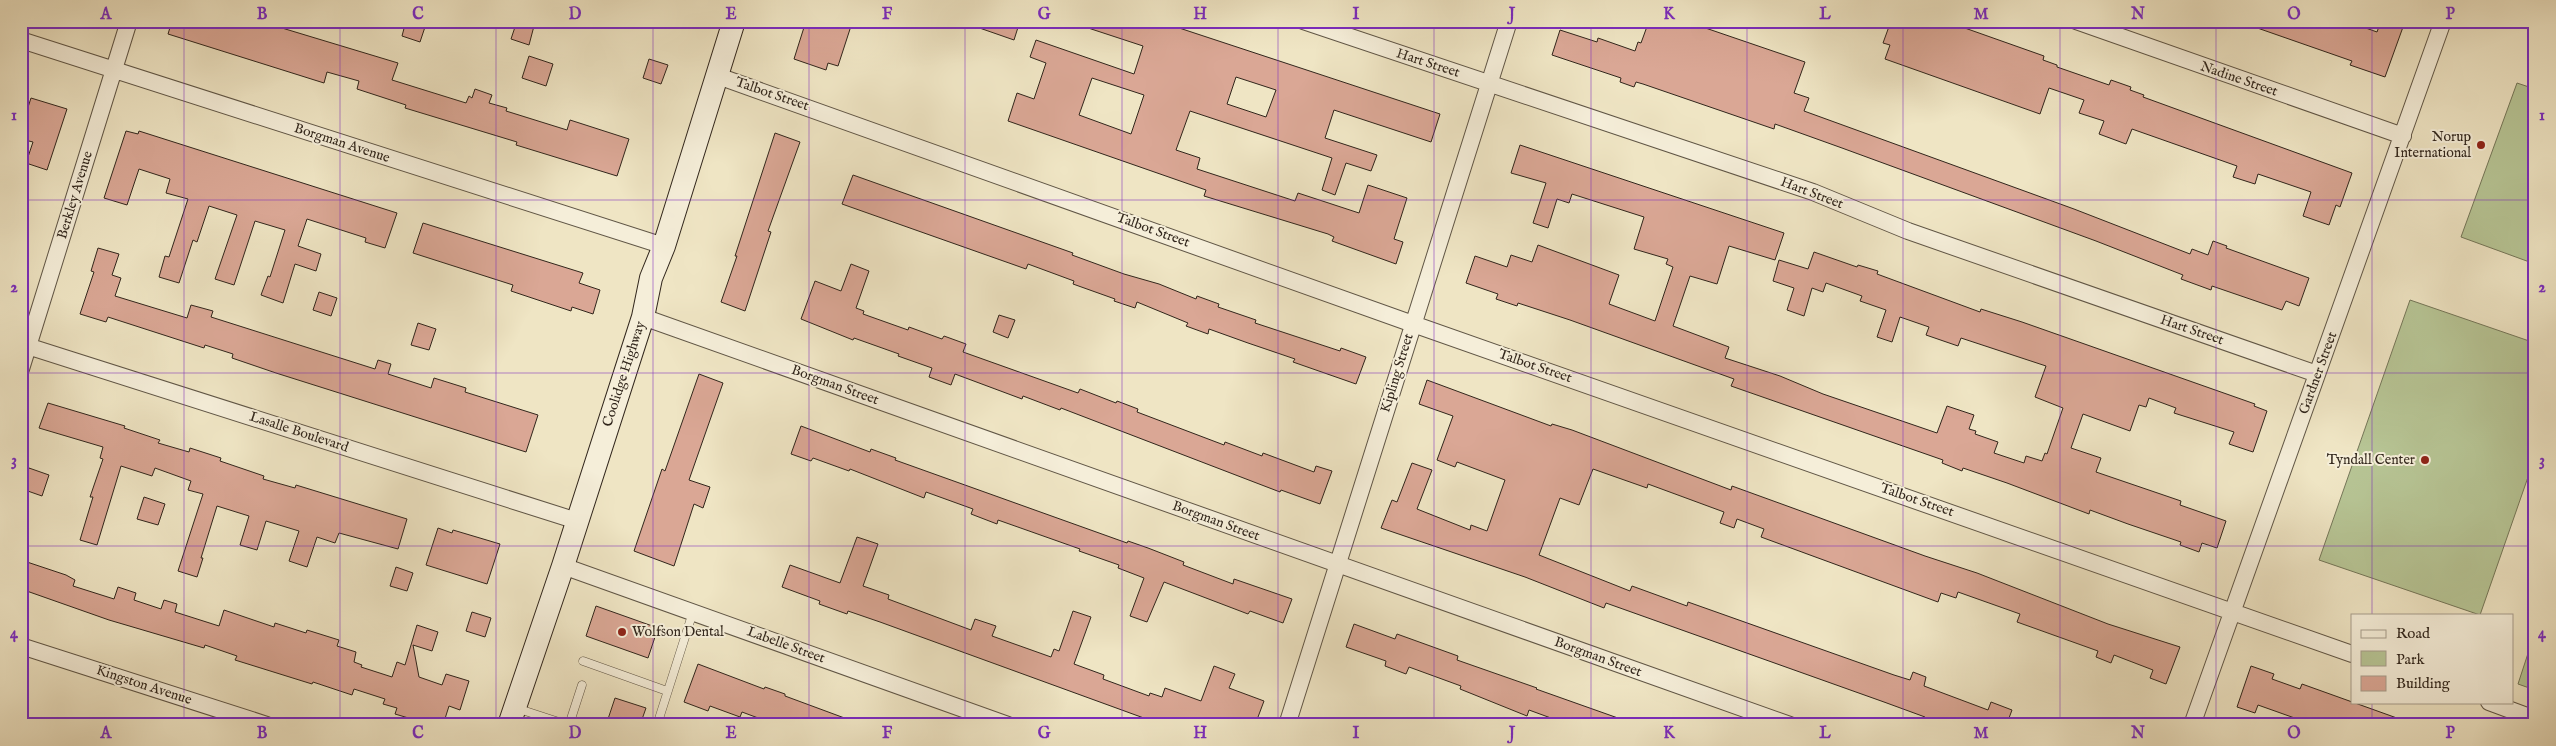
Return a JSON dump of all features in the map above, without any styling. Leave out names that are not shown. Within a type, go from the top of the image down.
[{"type":"main road","name":"Coolidge Highway","points":[[511,716],[563,566],[643,317],[651,278],[664,246],[734,21]]},
{"type":"street","name":"Berkley Avenue","points":[[21,369],[25,345],[129,21]]},
{"type":"street","name":"Hart Street","points":[[1303,21],[1813,192],[1908,231],[2317,374]]},
{"type":"street","name":"Kipling Street","points":[[1287,725],[1509,21]]},
{"type":"street","name":"Nadine Street","points":[[2076,21],[2403,136]]},
{"type":"street","name":"Gardner Street","points":[[2192,725],[2443,21]]},
{"type":"street","name":"Borgman Avenue","points":[[21,40],[664,246]]},
{"type":"street","name":"Talbot Street","points":[[718,76],[1413,324],[2351,654]]},
{"type":"street","name":"Borgman Street","points":[[643,317],[1790,725]]},
{"type":"street","name":"Lasalle Boulevard","points":[[25,345],[577,520]]},
{"type":"street","name":"Labelle Street","points":[[563,566],[1008,725]]},
{"type":"street","name":"Kingston Avenue","points":[[21,646],[267,725]]},
{"type":"street","points":[[2494,704],[2535,719]]},
{"type":"lane","points":[[657,725],[693,611]]},
{"type":"lane","points":[[583,661],[667,691]]},
{"type":"lane","points":[[511,716],[568,725],[582,685]]},
{"type":"green space","points":[[2517,83],[2535,89],[2535,264],[2461,237]]},
{"type":"green space","name":"Tyndall Center","points":[[2410,300],[2535,343],[2535,457],[2480,614],[2319,560]]},
{"type":"green space","points":[[2535,632],[2535,690],[2518,684]]},
{"type":"building","points":[[172,21],[284,21],[282,28],[398,63],[392,80],[466,103],[469,96],[472,98],[475,89],[492,95],[489,103],[507,108],[506,111],[567,130],[570,120],[629,139],[617,176],[516,145],[517,142],[405,108],[406,105],[357,89],[359,81],[327,72],[324,83],[168,34]]},
{"type":"building","points":[[406,21],[427,21],[420,42],[402,36]]},
{"type":"building","points":[[517,21],[534,26],[529,45],[511,39]]},
{"type":"building","points":[[806,21],[848,21],[846,25],[851,26],[838,66],[828,63],[826,70],[794,59]]},
{"type":"building","points":[[968,21],[1020,21],[1014,40],[968,24]]},
{"type":"building","points":[[1076,21],[1158,21],[1440,114],[1431,142],[1334,110],[1325,138],[1377,155],[1371,171],[1346,163],[1335,195],[1322,190],[1332,158],[1190,111],[1176,150],[1200,158],[1197,169],[1295,201],[1298,193],[1359,213],[1368,185],[1407,198],[1394,239],[1403,242],[1396,264],[1332,241],[1334,237],[1328,234],[1204,196],[1206,190],[1008,121],[1017,93],[1034,99],[1046,63],[1030,57],[1036,40],[1134,74],[1143,46],[1076,24]],"holes":[[[1236,77],[1276,90],[1266,117],[1227,104]],[[1092,78],[1144,95],[1131,134],[1079,115]]]},
{"type":"building","points":[[1649,21],[1685,21],[1805,62],[1794,93],[1809,98],[1804,111],[2074,209],[2190,254],[2192,249],[2208,255],[2213,241],[2227,246],[2226,248],[2309,278],[2299,306],[2286,301],[2282,310],[2212,286],[2211,290],[2181,279],[2183,275],[2096,241],[1775,124],[1774,129],[1636,82],[1634,87],[1620,82],[1621,78],[1552,55],[1560,30],[1597,42],[1598,38],[1635,51],[1638,42],[1641,43]]},
{"type":"building","points":[[1891,21],[1945,21],[2044,56],[2043,60],[2057,65],[2057,67],[2109,85],[2111,80],[2131,87],[2130,90],[2144,95],[2143,97],[2352,173],[2340,207],[2336,205],[2329,225],[2303,216],[2311,192],[2258,174],[2255,184],[2233,177],[2237,166],[2132,129],[2126,144],[2099,134],[2104,121],[2079,113],[2084,100],[2049,88],[2040,114],[1885,59],[1890,45],[1883,43]]},
{"type":"building","points":[[2244,21],[2346,21],[2377,32],[2381,21],[2403,27],[2385,77],[2350,65],[2352,61],[2243,23]]},
{"type":"building","points":[[529,56],[553,64],[546,86],[522,78]]},
{"type":"building","points":[[649,59],[668,65],[661,84],[643,78]]},
{"type":"building","points":[[31,98],[67,109],[47,170],[26,163],[33,142],[21,139],[21,129]]},
{"type":"building","points":[[126,131],[138,134],[139,131],[397,213],[385,248],[365,242],[366,238],[307,219],[298,246],[321,254],[316,271],[295,264],[283,303],[261,295],[268,276],[270,277],[285,230],[255,221],[234,285],[215,279],[237,215],[209,206],[197,242],[193,240],[179,283],[159,277],[165,256],[169,257],[188,199],[166,193],[170,179],[139,169],[127,205],[104,198]]},
{"type":"building","points":[[775,133],[800,142],[768,231],[771,232],[745,311],[721,302]]},
{"type":"building","points":[[1520,145],[1784,233],[1775,260],[1729,246],[1717,284],[1690,276],[1673,326],[1729,347],[1725,358],[1780,376],[1823,394],[1937,433],[1947,406],[1974,415],[1969,429],[1976,431],[1975,434],[1998,442],[1994,453],[2024,463],[2026,456],[2042,461],[2045,453],[2047,454],[2063,408],[2035,397],[2046,366],[1961,338],[1958,346],[1926,335],[1929,327],[1900,317],[1892,342],[1877,337],[1886,310],[1860,301],[1862,296],[1826,283],[1823,292],[1812,288],[1804,316],[1787,310],[1794,288],[1773,281],[1779,260],[1808,269],[1814,252],[1857,267],[1858,265],[1878,271],[1877,274],[1980,312],[1981,309],[2022,322],[2255,404],[2254,406],[2267,411],[2253,452],[2229,444],[2234,432],[2174,413],[2176,408],[2149,398],[2146,407],[2139,405],[2130,431],[2083,414],[2071,448],[2101,458],[2096,472],[2181,501],[2180,505],[2226,521],[2217,548],[2202,543],[2199,552],[2180,545],[2181,542],[2090,510],[2089,514],[1963,468],[1962,471],[1942,463],[1943,460],[1731,386],[1734,379],[1570,320],[1518,303],[1517,306],[1496,299],[1498,294],[1466,283],[1475,256],[1507,267],[1511,255],[1532,262],[1538,245],[1619,275],[1609,304],[1655,321],[1673,267],[1666,264],[1668,259],[1634,249],[1644,217],[1572,194],[1569,203],[1557,199],[1548,228],[1533,223],[1546,183],[1511,173]]},
{"type":"building","points":[[853,175],[1073,253],[1072,255],[1124,274],[1159,284],[1196,299],[1197,296],[1219,304],[1218,307],[1256,320],[1255,323],[1340,351],[1341,348],[1366,357],[1356,384],[1293,362],[1295,359],[1209,329],[1208,334],[1186,326],[1188,323],[1137,302],[1135,308],[1073,284],[1074,281],[1028,264],[1026,269],[842,204]]},
{"type":"building","points":[[423,223],[583,273],[579,283],[600,290],[593,314],[572,307],[571,311],[511,291],[513,285],[413,253]]},
{"type":"building","points":[[98,248],[119,254],[112,275],[121,278],[115,296],[187,318],[191,305],[213,311],[211,317],[375,369],[378,360],[391,364],[388,374],[431,388],[434,378],[466,388],[465,392],[538,415],[526,452],[276,373],[232,358],[233,354],[205,345],[204,348],[108,317],[106,322],[80,314],[94,272],[91,271]]},
{"type":"building","points":[[851,264],[869,271],[856,308],[864,311],[863,314],[908,330],[909,327],[942,339],[944,336],[966,344],[963,352],[1078,393],[1080,389],[1116,403],[1117,401],[1138,409],[1137,412],[1224,445],[1225,442],[1262,456],[1263,453],[1314,472],[1316,466],[1332,471],[1320,504],[1281,490],[1280,492],[1061,408],[1060,410],[1023,396],[1022,399],[955,374],[951,385],[929,377],[932,368],[898,356],[899,354],[854,338],[853,340],[801,319],[815,281],[841,291]]},
{"type":"building","points":[[319,292],[337,298],[331,316],[313,310]]},
{"type":"building","points":[[999,315],[1015,320],[1008,338],[993,332]]},
{"type":"building","points":[[418,323],[436,329],[429,350],[411,345]]},
{"type":"building","points":[[699,374],[723,383],[689,480],[710,487],[703,508],[694,504],[674,566],[634,551],[662,469],[665,471]]},
{"type":"building","points":[[1427,380],[1551,426],[1552,424],[1572,430],[1731,490],[1732,486],[1977,573],[2108,624],[2180,647],[2166,684],[2150,678],[2153,670],[2114,655],[2111,663],[2096,657],[2098,651],[2017,622],[2020,614],[1958,592],[1956,598],[1941,593],[1938,602],[1761,537],[1764,529],[1737,519],[1734,528],[1720,523],[1724,512],[1648,484],[1647,488],[1593,469],[1579,505],[1560,498],[1539,555],[1630,591],[1632,586],[1687,606],[1688,602],[1894,675],[1910,680],[1913,672],[1926,677],[1924,686],[1988,710],[1991,702],[2012,710],[2009,718],[2023,723],[2023,725],[1936,725],[1924,720],[1925,717],[1606,603],[1604,608],[1525,577],[1381,528],[1392,500],[1397,502],[1412,463],[1432,470],[1417,509],[1470,530],[1471,525],[1487,531],[1505,480],[1457,462],[1455,467],[1437,460],[1453,416],[1419,404]]},
{"type":"building","points":[[48,403],[125,426],[124,428],[160,440],[158,443],[189,452],[190,448],[221,458],[220,461],[264,476],[263,479],[295,488],[296,485],[407,519],[398,549],[339,533],[335,543],[317,537],[307,567],[289,561],[299,531],[266,521],[257,550],[240,545],[249,516],[217,506],[197,577],[178,571],[203,494],[188,490],[191,481],[155,468],[152,476],[121,466],[97,545],[80,540],[93,497],[90,497],[103,459],[100,458],[103,447],[39,428]]},
{"type":"building","points":[[801,426],[870,452],[871,449],[896,458],[895,460],[1127,543],[1128,541],[1148,548],[1184,562],[1183,565],[1233,584],[1234,579],[1292,599],[1283,623],[1250,611],[1248,614],[1164,582],[1147,622],[1130,616],[1144,578],[1118,568],[1119,565],[1079,551],[1080,549],[998,520],[997,524],[971,514],[973,509],[926,492],[924,498],[850,469],[849,471],[813,458],[811,461],[791,454]]},
{"type":"building","points":[[29,468],[49,475],[42,496],[22,489]]},
{"type":"building","points":[[144,497],[165,504],[158,525],[137,519]]},
{"type":"building","points":[[438,528],[452,533],[453,530],[500,544],[487,584],[426,565]]},
{"type":"building","points":[[857,537],[878,544],[863,586],[889,595],[888,599],[971,630],[975,619],[996,626],[992,636],[1051,657],[1054,649],[1059,651],[1073,611],[1091,617],[1074,664],[1104,675],[1103,679],[1149,696],[1150,693],[1162,697],[1165,688],[1201,701],[1214,666],[1235,674],[1229,688],[1264,701],[1255,725],[1163,725],[880,622],[848,611],[847,614],[819,604],[820,601],[782,587],[790,565],[840,583]]},
{"type":"building","points":[[21,560],[66,575],[75,580],[73,586],[114,599],[118,587],[136,593],[134,600],[161,609],[164,600],[177,604],[175,612],[219,626],[224,610],[274,627],[275,623],[306,633],[307,630],[339,640],[337,646],[356,652],[354,662],[362,665],[361,667],[392,677],[397,662],[405,665],[417,625],[438,632],[432,651],[413,645],[419,677],[442,685],[446,674],[469,681],[460,710],[449,706],[443,725],[432,725],[395,714],[397,708],[383,704],[385,699],[354,689],[352,695],[313,682],[312,684],[235,660],[237,656],[205,645],[204,648],[109,620],[21,589]]},
{"type":"building","points":[[396,567],[413,573],[407,591],[390,586]]},
{"type":"building","name":"Wolfson Dental","points":[[596,606],[658,628],[648,658],[586,636]]},
{"type":"building","points":[[472,612],[491,618],[485,637],[466,631]]},
{"type":"building","points":[[1354,624],[1395,639],[1397,634],[1458,656],[1457,660],[1632,723],[1632,725],[1570,725],[1529,710],[1527,716],[1460,689],[1461,686],[1409,667],[1406,674],[1385,666],[1386,661],[1346,647]]},
{"type":"building","points":[[698,664],[764,689],[765,687],[785,694],[785,696],[858,723],[858,725],[777,725],[742,712],[740,717],[710,706],[708,711],[684,702]]},
{"type":"building","points":[[2251,666],[2274,674],[2272,679],[2300,689],[2302,684],[2351,702],[2351,704],[2358,704],[2408,722],[2408,725],[2302,725],[2303,721],[2258,705],[2255,713],[2237,707]]},
{"type":"building","points":[[615,698],[646,708],[640,725],[606,725]]},
{"type":"place","name":"Norup International","points":[[2481,145]]},
{"type":"place","name":"Tyndall Center","points":[[2425,460]]},
{"type":"place","name":"Wolfson Dental","points":[[622,632]]}]
